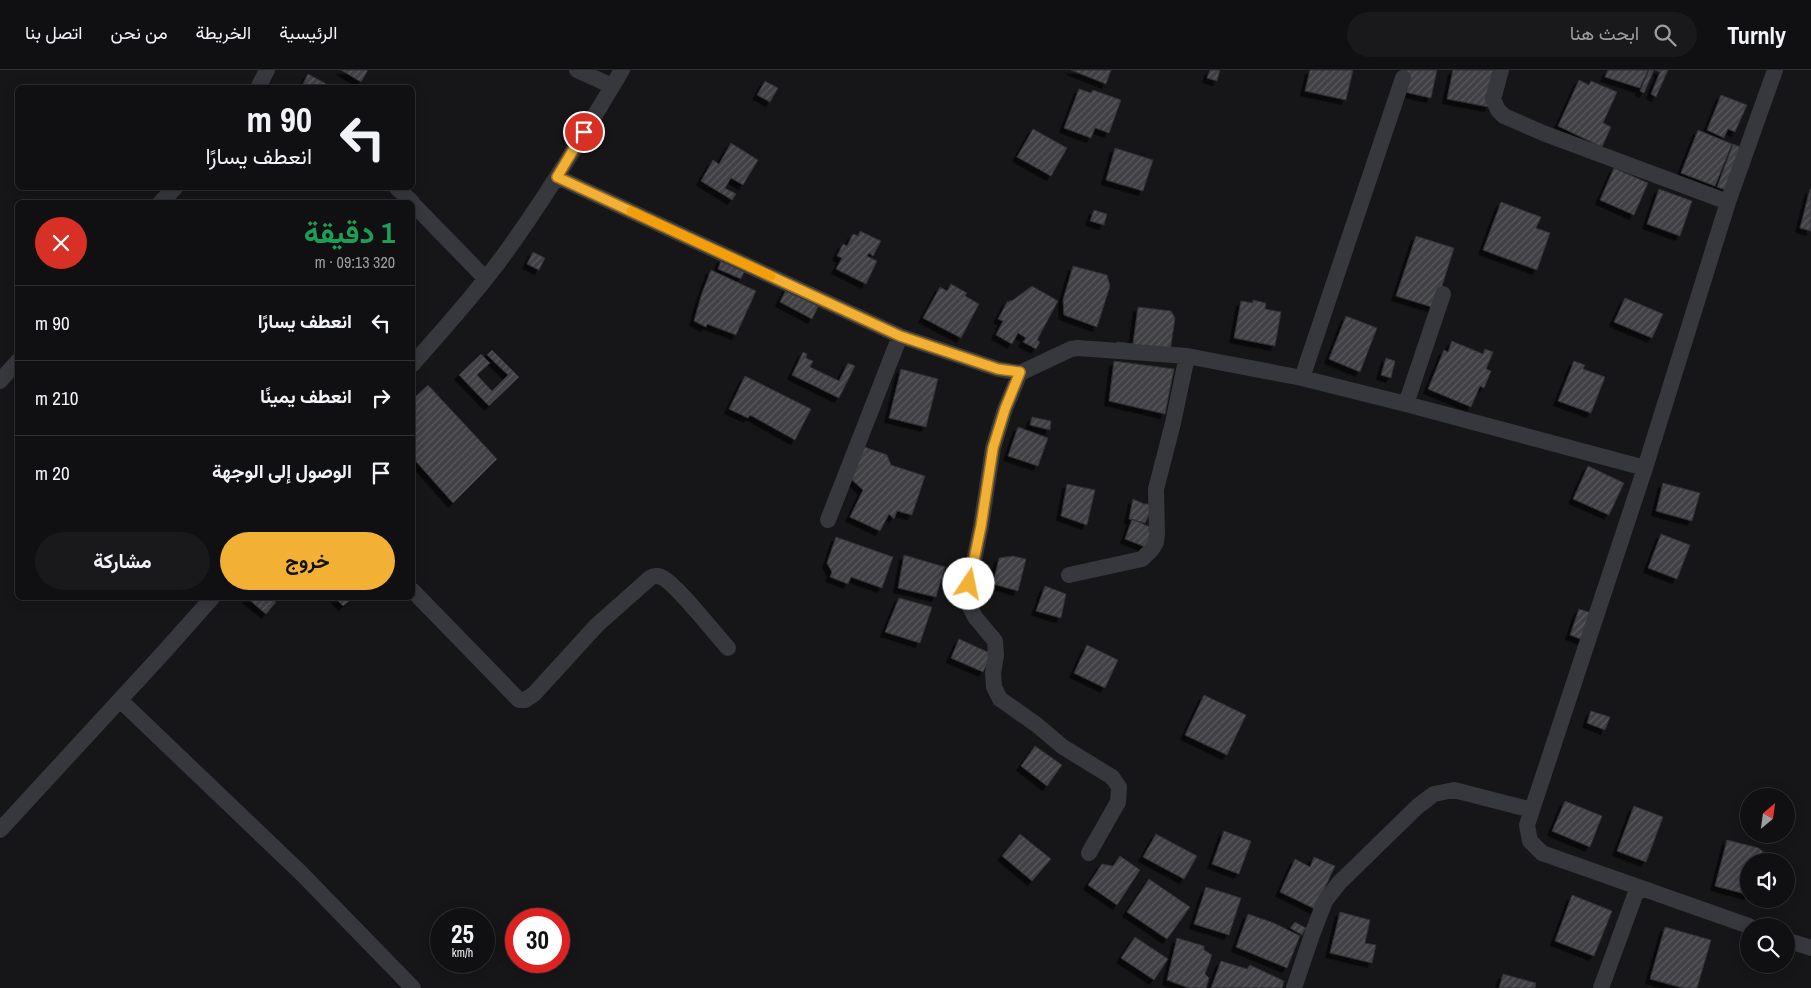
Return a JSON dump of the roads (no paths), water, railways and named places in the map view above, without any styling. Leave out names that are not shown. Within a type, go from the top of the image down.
[{"type":"street","points":[[260,85],[268,70]]},
{"type":"street","points":[[577,70],[612,86]]},
{"type":"street","points":[[415,362],[459,312],[516,239],[557,177],[622,70]]},
{"type":"street","points":[[1501,70],[1492,100],[1504,116],[1543,133],[1728,202]]},
{"type":"street","points":[[1740,923],[1542,853],[1530,841],[1527,824],[1645,468],[1728,202],[1775,70]]},
{"type":"street","points":[[1302,378],[1402,78]]},
{"type":"street","points":[[557,177],[900,336],[998,369],[1020,372],[1071,349],[1078,348],[1187,356],[1302,378],[1645,468]]},
{"type":"street","points":[[163,200],[173,190]]},
{"type":"street","points":[[399,190],[409,200]]},
{"type":"street","points":[[415,206],[485,278]]},
{"type":"street","points":[[1406,404],[1443,294]]},
{"type":"street","points":[[828,520],[900,336]]},
{"type":"street","points":[[1069,575],[1142,559],[1156,542],[1158,534],[1156,489],[1187,356]]},
{"type":"street","points":[[0,381],[15,364]]},
{"type":"street","points":[[1020,372],[1005,409],[993,448],[981,526],[969,584],[968,603],[976,617],[995,641],[994,687],[1000,699],[1037,725],[1063,747],[1112,778],[1119,787],[1118,802],[1089,853]]},
{"type":"street","points":[[415,593],[519,700],[525,700],[534,694],[598,625],[650,578],[655,576],[661,576],[672,585],[728,648]]},
{"type":"street","points":[[0,830],[210,600]]},
{"type":"street","points":[[120,700],[301,873],[413,988]]},
{"type":"street","points":[[1294,988],[1325,900],[1339,883],[1418,806],[1434,794],[1454,790],[1532,810]]},
{"type":"street","points":[[1601,988],[1638,887]]},
{"type":"street","points":[[1795,943],[1811,948]]}]
